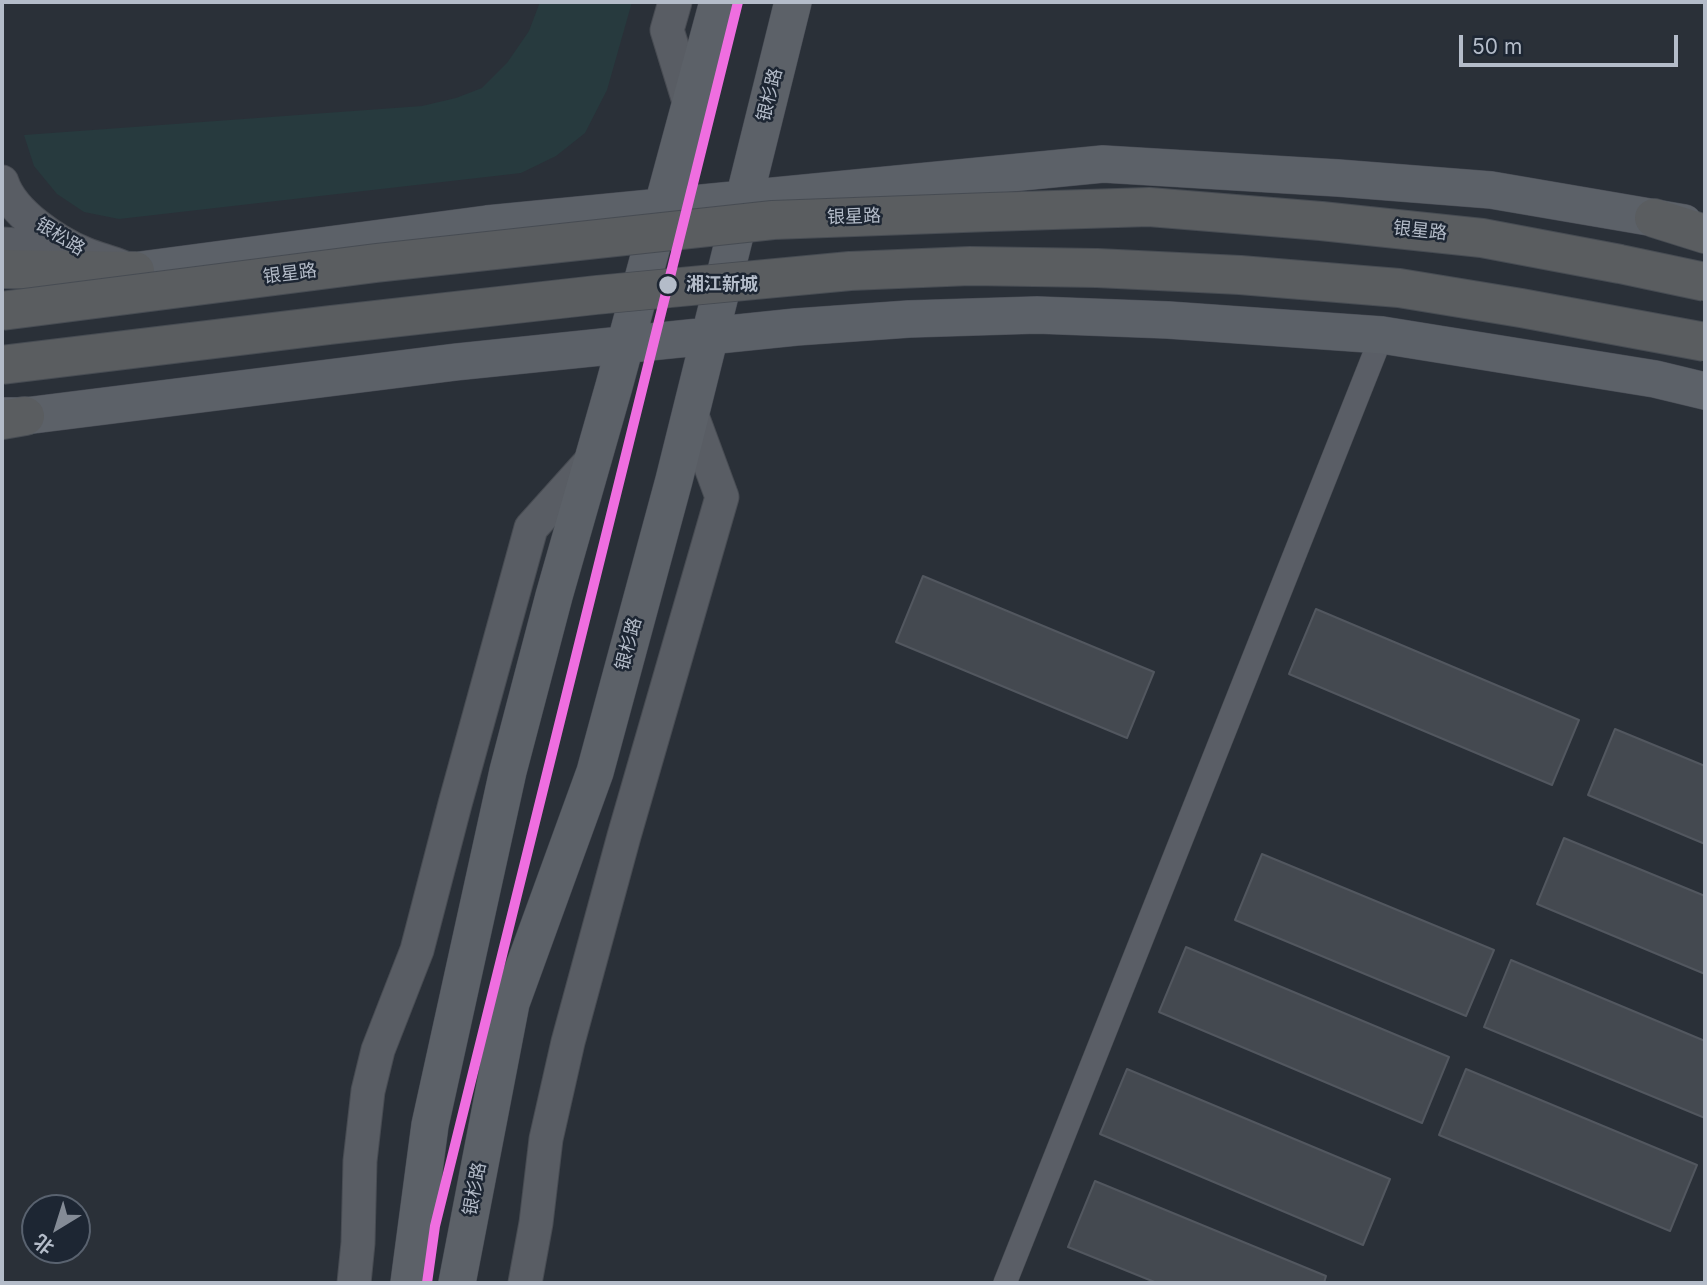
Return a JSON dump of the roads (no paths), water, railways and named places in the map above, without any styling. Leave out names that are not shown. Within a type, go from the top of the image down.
[{"type":"highway","name":"银星路","points":[[2,311],[376,263],[773,220],[1149,207],[1482,238],[1705,282]]},
{"type":"highway","points":[[1654,218],[1705,234]]},
{"type":"highway","points":[[2,365],[597,295],[850,271],[970,266],[1214,273],[1399,288],[1705,342]]},
{"type":"highway","points":[[2,270],[135,271]]},
{"type":"main road","points":[[410,1283],[430,1125],[508,771],[718,2]]},
{"type":"main road","name":"银杉路","points":[[457,1283],[511,1003],[595,772],[691,413],[789,17]]},
{"type":"main road","name":"银星路","points":[[2,288],[486,224],[1103,164],[1491,190],[1705,226]]},
{"type":"main road","points":[[9,417],[456,362],[796,327],[909,319],[1037,316],[1168,320],[1382,335],[1655,379],[1705,391]]},
{"type":"street","points":[[675,2],[667,30],[690,106]]},
{"type":"street","points":[[789,17],[810,2]]},
{"type":"street","name":"银松路","points":[[2,182],[20,211],[54,237],[85,254],[135,271]]},
{"type":"street","points":[[2,244],[135,271]]},
{"type":"street","points":[[1005,1283],[1382,335]]},
{"type":"street","points":[[526,1283],[546,1139],[568,1042],[624,836],[722,497],[691,413]]},
{"type":"street","points":[[354,1283],[360,1161],[368,1091],[378,1049],[417,950],[531,528],[593,458]]},
{"type":"place","name":"湘江新城","points":[[668,285]]}]
